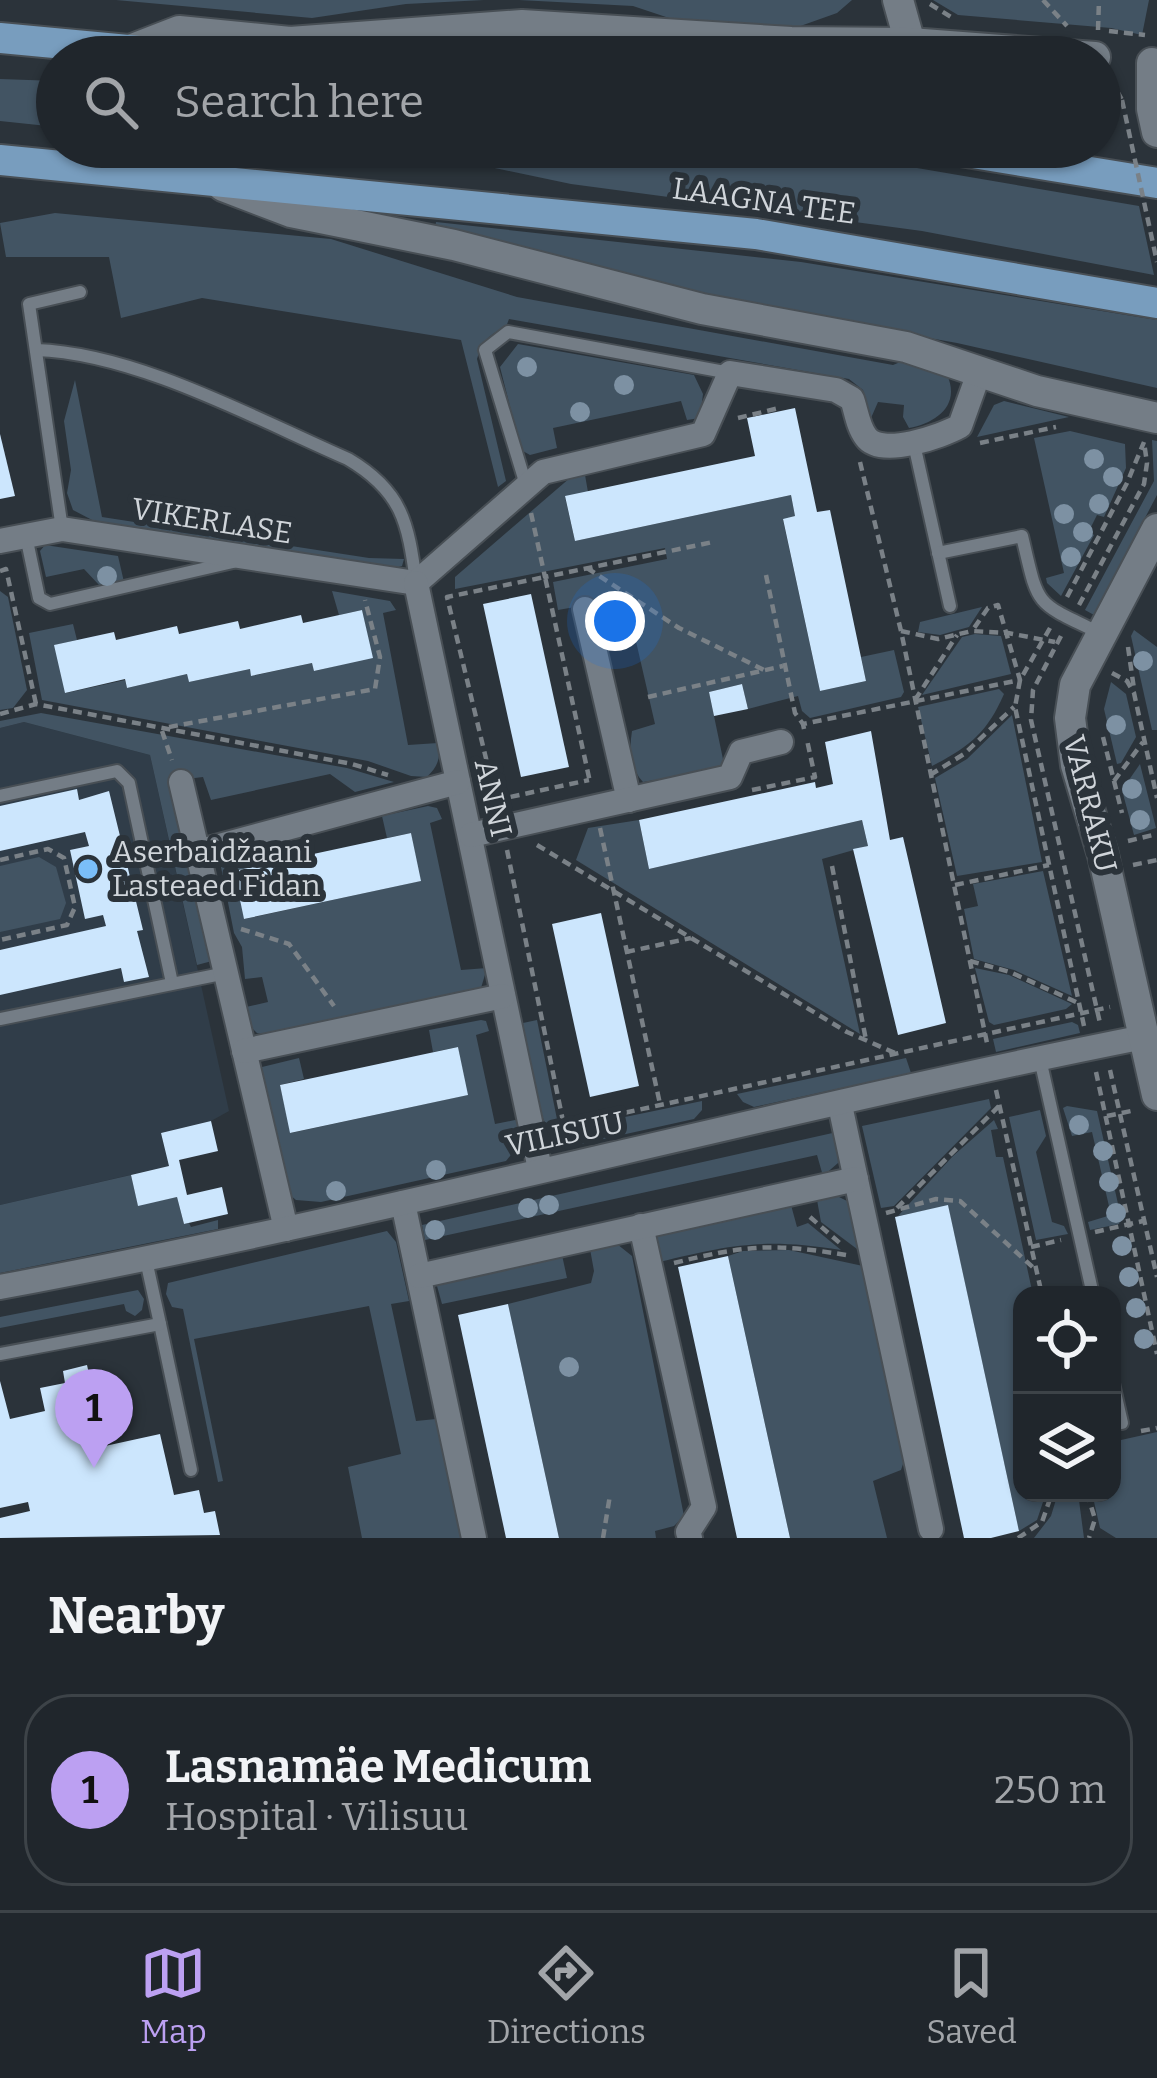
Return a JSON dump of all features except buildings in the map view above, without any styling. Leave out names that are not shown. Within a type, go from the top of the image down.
[{"type":"main road","points":[[0,38],[36,41]]},
{"type":"main road","name":"LAAGNA TEE","points":[[0,160],[36,163]]},
{"type":"main road","name":"LAAGNA TEE","points":[[89,168],[756,234],[1157,303]]},
{"type":"main road","points":[[1065,168],[1157,183]]},
{"type":"street","points":[[898,0],[908,36]]},
{"type":"street","points":[[372,36],[522,25],[686,36]]},
{"type":"street","points":[[166,36],[179,31],[229,36]]},
{"type":"street","points":[[1121,56],[1155,55],[1155,121]]},
{"type":"street","points":[[200,178],[291,212],[454,245],[702,308],[906,347],[1037,391],[1157,418]]},
{"type":"street","points":[[416,583],[528,497],[543,472],[703,434],[730,373],[836,390],[852,399],[865,436],[874,444],[915,450],[960,426],[980,370]]},
{"type":"street","name":"VIKERLASE","points":[[0,541],[62,529],[416,583]]},
{"type":"street","name":"VARRAKU","points":[[1147,1102],[1144,1037],[1072,743],[1070,701],[1105,643],[1157,529]]},
{"type":"street","name":"ANNI","points":[[416,583],[540,1169]]},
{"type":"street","points":[[585,609],[629,800]]},
{"type":"street","points":[[471,835],[730,777],[741,752],[781,742]]},
{"type":"street","points":[[181,782],[286,1229]]},
{"type":"street","points":[[197,852],[458,782]]},
{"type":"street","points":[[244,1051],[503,996]]},
{"type":"street","name":"VILISUU","points":[[0,1287],[146,1260],[1144,1037]]},
{"type":"street","points":[[840,1105],[931,1529]]},
{"type":"street","points":[[419,1276],[856,1179]]},
{"type":"street","points":[[403,1203],[474,1538]]},
{"type":"street","points":[[641,1226],[704,1507],[689,1538]]},
{"type":"lane","points":[[62,529],[29,304],[80,292]]},
{"type":"lane","points":[[528,497],[485,350],[508,332],[730,373]]},
{"type":"lane","points":[[36,350],[73,353],[144,372],[372,473],[396,499],[416,583]]},
{"type":"lane","points":[[915,450],[950,607]]},
{"type":"lane","points":[[26,536],[39,598],[50,604],[251,557]]},
{"type":"lane","points":[[938,553],[1022,536],[1036,595],[1105,643]]},
{"type":"lane","points":[[0,796],[117,770],[129,782],[172,983]]},
{"type":"lane","points":[[0,1019],[226,973]]},
{"type":"lane","points":[[1040,1059],[1091,1286]]},
{"type":"lane","points":[[146,1260],[191,1470]]},
{"type":"lane","points":[[0,1354],[160,1324]]},
{"type":"lane","points":[[1115,1394],[1122,1423]]},
{"type":"path","points":[[1042,0],[1069,28]]},
{"type":"path","points":[[1099,0],[1097,30],[1111,36]]},
{"type":"path","points":[[1121,40],[1155,55]]},
{"type":"path","points":[[1121,98],[1157,262]]},
{"type":"path","points":[[962,447],[1071,425]]},
{"type":"path","points":[[861,468],[915,450]]},
{"type":"path","points":[[857,451],[901,631],[1040,1286]]},
{"type":"path","points":[[528,497],[660,1104]]},
{"type":"path","points":[[713,542],[447,597],[503,828],[564,1126],[1113,1006]]},
{"type":"path","points":[[587,568],[680,628],[764,670]]},
{"type":"path","points":[[0,571],[6,569],[36,704]]},
{"type":"path","points":[[160,728],[375,689],[380,657],[359,574]]},
{"type":"path","points":[[766,575],[795,713],[803,724]]},
{"type":"path","points":[[971,631],[988,608],[998,605],[1020,680]]},
{"type":"path","points":[[901,631],[938,639],[971,631],[1105,643]]},
{"type":"path","points":[[915,700],[957,635]]},
{"type":"path","points":[[1105,643],[1134,693]]},
{"type":"path","points":[[1105,643],[1134,693],[1157,798]]},
{"type":"path","points":[[648,697],[785,666]]},
{"type":"path","points":[[0,714],[36,704],[352,764],[395,777]]},
{"type":"path","points":[[931,775],[964,754],[1015,707]]},
{"type":"path","points":[[160,728],[181,782]]},
{"type":"path","points":[[1114,781],[1144,741]]},
{"type":"path","points":[[496,800],[590,780]]},
{"type":"path","points":[[1128,841],[1157,834]]},
{"type":"path","points":[[527,839],[866,1040],[895,1052]]},
{"type":"path","points":[[0,860],[48,850],[64,859],[75,907],[68,925],[0,940]]},
{"type":"path","points":[[1133,865],[1157,860]]},
{"type":"path","points":[[954,885],[1048,865]]},
{"type":"path","points":[[832,866],[866,1040]]},
{"type":"path","points":[[213,920],[289,944],[334,1004],[341,1030]]},
{"type":"path","points":[[626,952],[695,937]]},
{"type":"path","points":[[970,961],[1010,972],[1078,1003]]},
{"type":"path","points":[[1107,1116],[1147,1102]]},
{"type":"path","points":[[894,1211],[999,1106]]},
{"type":"path","points":[[651,1269],[742,1246],[790,1246],[858,1257],[814,1223],[793,1192]]},
{"type":"path","points":[[865,1217],[936,1199],[960,1201],[1037,1271]]},
{"type":"path","points":[[603,1538],[610,1495]]},
{"type":"path","points":[[1018,1538],[1042,1522],[1049,1502]]},
{"type":"path","points":[[1090,1502],[1095,1519],[1090,1536],[1099,1538]]},
{"type":"shaded area","points":[[116,0],[484,0],[406,4],[312,18]]},
{"type":"shaded area","points":[[519,0],[852,0],[837,13],[792,29],[687,24],[633,6]]},
{"type":"shaded area","points":[[933,0],[1149,0],[1142,35],[1111,28],[958,15]]},
{"type":"shaded area","points":[[0,79],[36,80],[36,125],[0,121]]},
{"type":"shaded area","points":[[495,168],[917,168],[1139,206],[1154,275],[922,231],[571,184]]},
{"type":"shaded area","points":[[55,213],[331,239],[517,297],[893,365],[905,360],[947,375],[951,395],[937,417],[909,428],[904,405],[878,402],[871,418],[863,390],[849,379],[509,319],[506,327],[487,339],[477,359],[506,481],[498,487],[461,340],[202,298],[121,318],[109,257],[6,257],[0,223]]},
{"type":"shaded area","points":[[436,222],[801,262],[1157,320],[1157,388],[957,343],[723,301],[435,229]]},
{"type":"shaded area","points":[[518,344],[694,375],[703,394],[700,418],[687,420],[681,401],[553,428],[557,448],[530,455],[521,450],[500,367]]},
{"type":"shaded area","points":[[75,380],[102,517],[369,558],[404,559],[402,566],[94,521],[73,510],[67,493],[71,470],[64,421]]},
{"type":"shaded area","points":[[1004,401],[1069,417],[977,437],[994,405]]},
{"type":"shaded area","points":[[1070,431],[1125,444],[1126,468],[1104,517],[1097,515],[1089,531],[1094,535],[1061,596],[1046,578],[1064,573],[1034,438]]},
{"type":"shaded area","points":[[1152,440],[1157,441],[1157,495],[1094,615],[1085,610],[1154,481]]},
{"type":"shaded area","points":[[585,475],[588,492],[565,497],[575,541],[791,495],[795,516],[783,520],[820,691],[866,681],[861,657],[894,650],[904,692],[901,697],[810,718],[802,711],[798,696],[748,709],[742,684],[709,692],[724,764],[717,770],[643,782],[632,758],[632,731],[655,724],[626,598],[558,610],[553,582],[667,559],[665,548],[455,589],[455,577],[571,477]]},
{"type":"shaded area","points":[[45,545],[118,556],[124,582],[100,586],[84,569],[46,577],[40,551]]},
{"type":"shaded area","points":[[0,591],[8,597],[27,690],[13,708],[0,710]]},
{"type":"shaded area","points":[[332,591],[390,601],[396,610],[383,613],[408,745],[438,743],[438,762],[427,777],[368,761],[42,700],[29,633],[73,624],[77,640],[55,645],[66,693],[125,680],[127,688],[187,674],[189,682],[250,669],[252,676],[312,663],[315,671],[372,657],[362,610],[339,615]]},
{"type":"shaded area","points":[[982,607],[969,627],[940,635],[918,632],[920,622]]},
{"type":"shaded area","points":[[1134,630],[1157,647],[1157,730],[1152,730],[1131,636]]},
{"type":"shaded area","points":[[1001,636],[1011,674],[922,695],[962,637]]},
{"type":"shaded area","points":[[1111,682],[1126,694],[1136,737],[1117,764],[1104,709]]},
{"type":"shaded area","points":[[999,689],[1004,694],[984,729],[932,766],[918,707]]},
{"type":"shaded area","points":[[41,713],[347,768],[394,782],[355,792],[330,774],[211,800],[203,777],[170,781],[212,961],[197,965],[150,755],[24,722],[0,728],[0,721]]},
{"type":"shaded area","points":[[1012,715],[1042,862],[957,876],[935,778],[967,759]]},
{"type":"shaded area","name":"Aserbaidžaani Lasteaed Fidan","points":[[24,722],[150,755],[229,1111],[211,1121],[161,1133],[169,1166],[0,1205],[0,728]]},
{"type":"shaded area","points":[[1140,764],[1156,828],[1134,835],[1122,790]]},
{"type":"shaded area","points":[[437,808],[442,819],[430,823],[461,970],[487,968],[481,988],[266,1035],[257,1033],[250,1026],[246,1007],[268,1002],[262,977],[245,979],[242,947],[234,933],[220,862],[224,850],[252,845],[257,866],[234,871],[245,919],[420,881],[411,833],[387,838],[382,816]]},
{"type":"shaded area","points":[[639,820],[649,869],[862,820],[868,846],[822,859],[860,1034],[576,860],[588,828]]},
{"type":"shaded area","points":[[39,857],[56,867],[66,903],[60,919],[0,932],[0,866]]},
{"type":"shaded area","points":[[1043,871],[1072,996],[1014,970],[974,959],[964,909],[978,906],[973,884]]},
{"type":"shaded area","points":[[975,968],[1009,975],[1072,1004],[994,1025],[989,1022]]},
{"type":"shaded area","points":[[481,1020],[489,1031],[476,1035],[495,1124],[520,1122],[519,1145],[506,1161],[321,1202],[290,1195],[262,1067],[299,1058],[304,1079],[280,1085],[291,1133],[467,1095],[458,1047],[433,1052],[429,1030]]},
{"type":"shaded area","points":[[537,1020],[562,1144],[545,1123],[531,1071],[523,1023]]},
{"type":"shaded area","points":[[1072,1022],[1080,1033],[996,1052],[993,1039]]},
{"type":"shaded area","points":[[906,1058],[911,1073],[754,1107],[737,1094]]},
{"type":"shaded area","points":[[989,1099],[991,1108],[894,1206],[881,1208],[862,1126]]},
{"type":"shaded area","points":[[702,1101],[702,1110],[694,1119],[576,1145],[572,1128]]},
{"type":"shaded area","points":[[1063,1108],[1097,1111],[1119,1224],[1090,1230],[1088,1222],[1111,1215],[1092,1132],[1072,1136]]},
{"type":"shaded area","points":[[1040,1110],[1046,1136],[1036,1152],[1052,1222],[1064,1226],[1068,1234],[1036,1240],[1009,1117]]},
{"type":"shaded area","points":[[994,1120],[996,1157],[1003,1157],[1031,1286],[1013,1286],[1013,1502],[1043,1502],[1037,1520],[1019,1531],[948,1206],[898,1216]]},
{"type":"shaded area","points":[[837,1132],[838,1163],[823,1176],[817,1155],[425,1240],[422,1225]]},
{"type":"shaded area","points":[[131,1175],[138,1205],[177,1197],[184,1224],[191,1227],[218,1220],[218,1229],[0,1273],[0,1205]]},
{"type":"shaded area","points":[[837,1196],[849,1202],[861,1252],[821,1222],[817,1200]]},
{"type":"shaded area","points":[[791,1205],[797,1227],[808,1223],[841,1250],[749,1245],[659,1262],[654,1234]]},
{"type":"shaded area","points":[[387,1231],[396,1242],[409,1301],[391,1304],[416,1421],[436,1419],[461,1538],[362,1538],[348,1467],[401,1454],[369,1306],[194,1339],[223,1481],[218,1482],[183,1309],[172,1307],[166,1294],[168,1283]]},
{"type":"shaded area","points":[[617,1244],[632,1256],[684,1516],[674,1526],[655,1531],[656,1538],[559,1538],[508,1304],[591,1283],[590,1249]]},
{"type":"shaded area","points":[[789,1250],[863,1266],[905,1458],[901,1470],[873,1481],[887,1538],[790,1538],[728,1256]]},
{"type":"shaded area","points":[[562,1255],[567,1278],[442,1304],[437,1286],[444,1281]]},
{"type":"shaded area","points":[[138,1290],[144,1299],[135,1316],[124,1304],[0,1328],[0,1317]]},
{"type":"shaded area","points":[[1157,1432],[1157,1538],[1116,1538],[1100,1528],[1094,1502],[1121,1502],[1121,1440]]},
{"type":"shaded area","points":[[1055,1502],[1079,1502],[1084,1538],[1034,1538]]},
{"type":"place","name":"Aserbaidžaani Lasteaed Fidan","points":[[88,869]]},
{"type":"place","name":"Lasnamäe Medicum","points":[[94,1468]]}]
